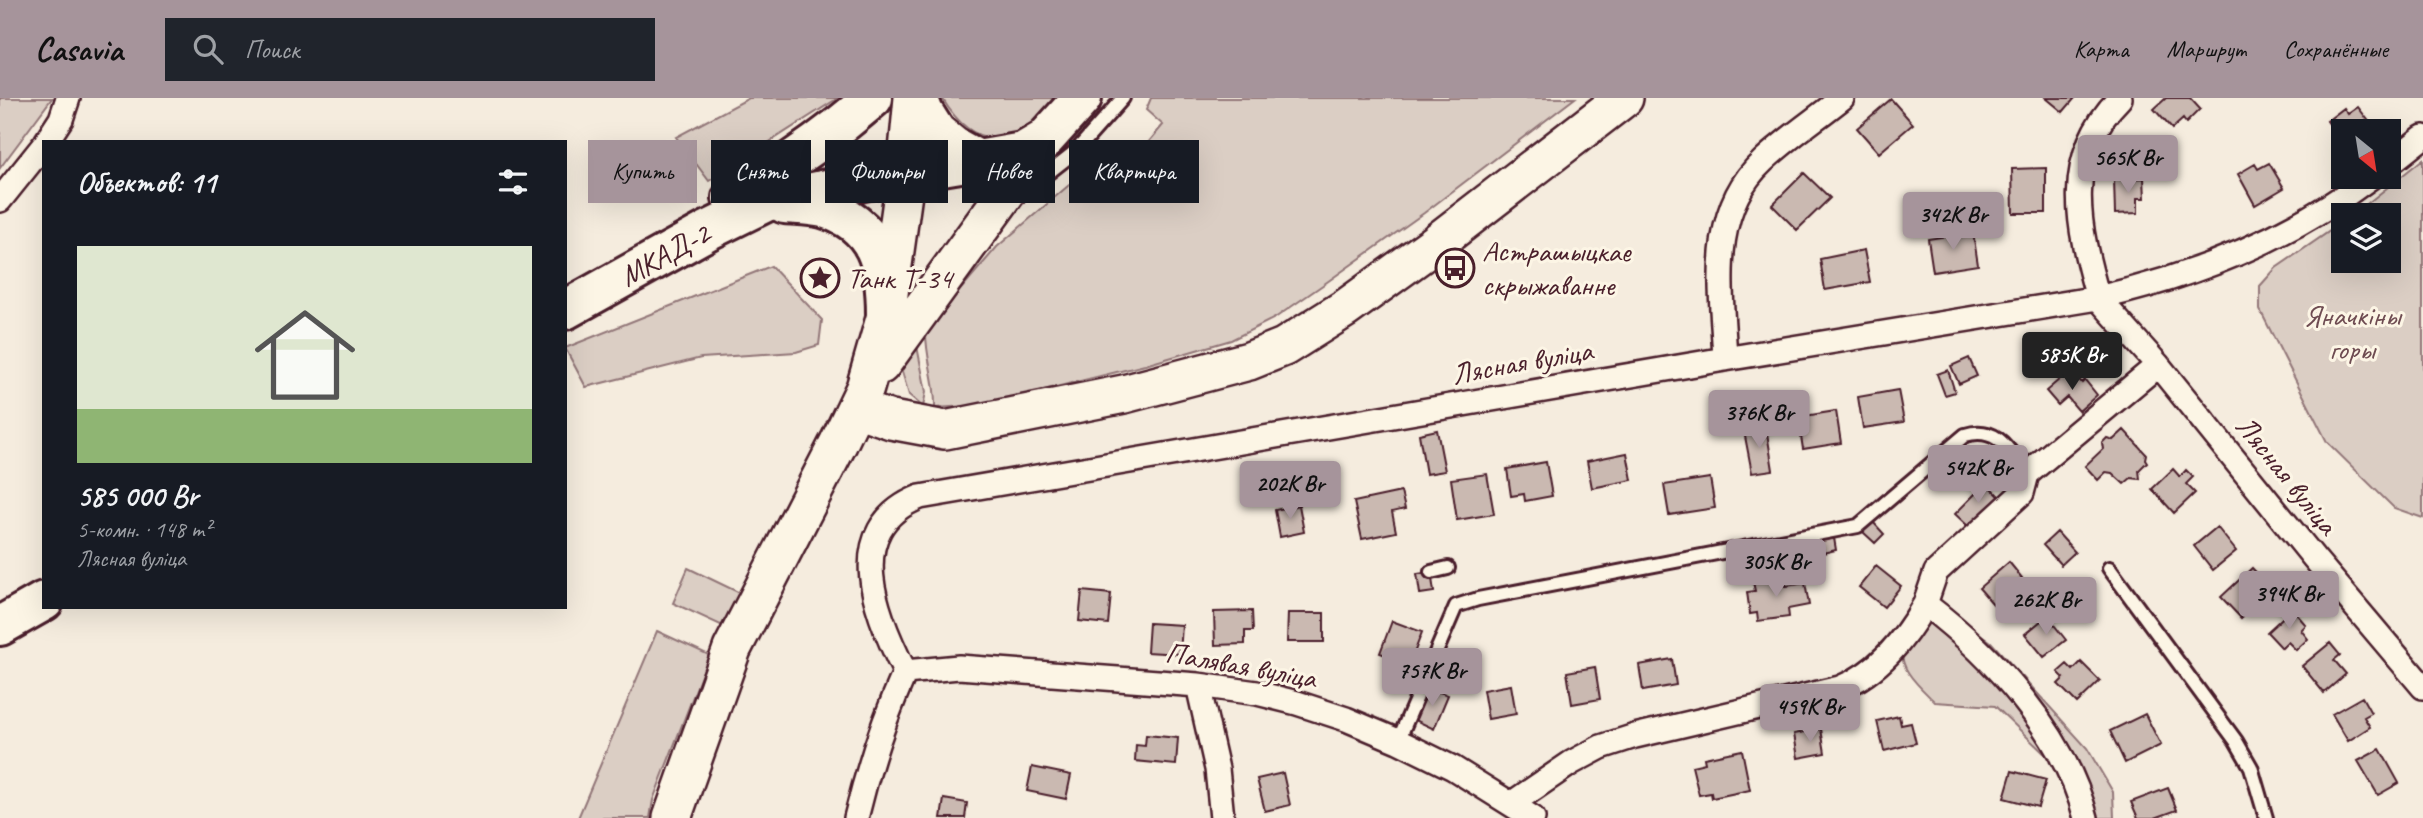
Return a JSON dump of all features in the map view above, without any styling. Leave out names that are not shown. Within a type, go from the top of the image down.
[{"type":"highway","points":[[567,291],[772,175],[842,125],[873,98]]},
{"type":"highway","points":[[916,98],[936,132],[962,151]]},
{"type":"highway","points":[[1045,139],[1082,98]]},
{"type":"highway","name":"МКАД-2","points":[[567,309],[707,231],[764,203]]},
{"type":"highway","points":[[776,203],[823,208],[851,221],[871,242],[882,264],[886,284],[886,316]]},
{"type":"highway","points":[[0,607],[42,583]]},
{"type":"highway","points":[[0,626],[42,602]]},
{"type":"main road","points":[[910,140],[916,98]]},
{"type":"main road","points":[[902,203],[886,316],[868,386],[891,420],[945,430],[1124,394],[1249,361],[1284,347],[1436,243],[1624,98]]},
{"type":"main road","points":[[672,818],[732,649],[868,386],[980,226],[1045,139]]},
{"type":"main road","points":[[868,386],[883,379],[894,406],[916,426]]},
{"type":"street","points":[[48,140],[61,119],[68,98]]},
{"type":"street","points":[[1725,359],[1721,252],[1727,218],[1735,199],[1761,163],[1842,98]]},
{"type":"street","points":[[2120,98],[2096,129],[2086,151],[2079,181],[2079,219],[2098,298],[2134,290],[2258,244],[2320,212],[2354,189]]},
{"type":"street","points":[[2401,154],[2423,137]]},
{"type":"street","points":[[0,200],[42,148]]},
{"type":"street","name":"Лясная вуліца","points":[[905,672],[878,613],[871,564],[879,528],[896,509],[919,498],[1725,359],[2098,298],[2158,365],[2314,558],[2423,687]]},
{"type":"street","points":[[1511,804],[1571,763],[1601,747],[1635,736],[1840,688],[1857,681],[1879,664],[1911,629],[1925,604],[1936,572],[2022,493],[2027,474],[2158,365]]},
{"type":"street","points":[[1925,604],[1986,656],[2032,712],[2062,752],[2080,793],[2086,818]]},
{"type":"street","name":"Палявая вуліца","points":[[905,672],[959,667],[1198,685],[1257,693],[1346,719],[1398,741],[1453,768],[1533,818]]},
{"type":"street","points":[[856,818],[892,701],[905,672]]},
{"type":"street","points":[[1198,685],[1217,769],[1223,818]]},
{"type":"lane","points":[[980,226],[1076,151],[1122,98]]},
{"type":"lane","points":[[1398,741],[1456,606],[1478,599],[1858,526],[1965,435],[1976,432],[1987,432],[1997,437],[2027,474]]},
{"type":"lane","points":[[1431,572],[1448,568]]},
{"type":"lane","points":[[2109,568],[2236,741],[2251,767],[2266,818]]},
{"type":"green space","points":[[0,98],[52,98],[0,168]]},
{"type":"green space","points":[[749,98],[838,98],[773,140],[711,140],[709,181],[697,165],[697,140],[678,140],[676,137]]},
{"type":"green space","points":[[942,98],[1057,98],[1027,126],[998,138],[970,130]]},
{"type":"green space","points":[[1151,98],[1575,98],[1424,213],[1327,282],[1275,318],[1231,340],[1145,365],[983,405],[935,408],[926,330],[997,247],[1048,203],[1055,203],[1055,197],[1069,185],[1069,203],[1199,203],[1199,140],[1150,140],[1163,125],[1146,110]]},
{"type":"green space","name":"Яначкіны горы","points":[[2423,159],[2423,518],[2394,508],[2327,442],[2260,310],[2260,286],[2276,268],[2331,230],[2331,273],[2401,273],[2401,203],[2368,203],[2386,189],[2401,189],[2401,177]]},
{"type":"green space","points":[[771,266],[822,320],[819,345],[796,352],[701,358],[586,387],[567,347]]},
{"type":"green space","points":[[916,341],[926,392],[923,407],[909,395],[901,368]]},
{"type":"green space","points":[[688,568],[740,593],[725,627],[673,603]]},
{"type":"green space","points":[[1956,616],[1991,642],[2087,748],[2113,792],[2114,818],[2094,818],[2082,772],[2066,744]]},
{"type":"green space","points":[[1928,621],[1964,649],[2023,715],[2066,778],[1995,706],[1935,702],[1917,684],[1906,669],[1902,653],[1908,638]]},
{"type":"green space","points":[[657,631],[709,655],[653,800],[650,818],[578,818]]},
{"type":"building","points":[[2046,98],[2075,98],[2063,112]]},
{"type":"building","points":[[2166,98],[2190,98],[2200,109],[2186,123],[2183,119],[2172,129],[2154,109]]},
{"type":"building","points":[[1891,99],[1913,124],[1879,153],[1857,128]]},
{"type":"building","points":[[2358,107],[2367,119],[2331,119],[2331,126],[2327,121],[2344,108],[2348,114]]},
{"type":"building","points":[[2269,163],[2284,188],[2255,205],[2238,174],[2255,164],[2258,169]]},
{"type":"building","points":[[2046,168],[2046,213],[2013,213],[2012,169]]},
{"type":"building","points":[[1804,173],[1830,198],[1797,230],[1772,205]]},
{"type":"building","points":[[2144,178],[2145,198],[2138,198],[2138,213],[2115,214],[2114,179]]},
{"type":"building","points":[[1973,232],[1978,265],[1933,272],[1928,239]]},
{"type":"building","points":[[1864,250],[1870,282],[1825,290],[1820,259]]},
{"type":"building","points":[[1969,358],[1977,376],[1959,384],[1951,366]]},
{"type":"building","points":[[1948,370],[1955,392],[1945,395],[1937,374]]},
{"type":"building","points":[[2067,373],[2071,379],[2075,375],[2082,383],[2085,380],[2097,395],[2079,411],[2067,397],[2058,405],[2046,391]]},
{"type":"building","points":[[1898,390],[1904,422],[1863,428],[1858,397]]},
{"type":"building","points":[[1836,411],[1841,443],[1803,449],[1798,417]]},
{"type":"building","points":[[1766,427],[1773,470],[1752,473],[1744,431]]},
{"type":"building","points":[[1437,430],[1445,471],[1426,474],[1419,434]]},
{"type":"building","points":[[2124,430],[2146,454],[2147,462],[2139,470],[2140,479],[2131,478],[2124,484],[2112,473],[2106,472],[2098,480],[2085,466],[2103,449],[2102,443],[2107,438],[2113,440]]},
{"type":"building","points":[[1627,453],[1632,480],[1592,488],[1587,461]]},
{"type":"building","points":[[1546,462],[1552,496],[1525,501],[1524,494],[1511,496],[1507,469]]},
{"type":"building","points":[[2173,469],[2180,477],[2186,470],[2193,477],[2186,484],[2195,493],[2174,513],[2152,489]]},
{"type":"building","points":[[1487,474],[1494,514],[1457,520],[1451,479]]},
{"type":"building","points":[[1710,478],[1715,508],[1669,515],[1664,485]]},
{"type":"building","points":[[1986,483],[2000,497],[1969,527],[1955,514]]},
{"type":"building","points":[[1401,492],[1405,509],[1392,512],[1396,532],[1362,539],[1354,502]]},
{"type":"building","points":[[1299,505],[1304,532],[1280,537],[1275,510]]},
{"type":"building","points":[[1873,522],[1884,534],[1875,543],[1863,532]]},
{"type":"building","points":[[2217,527],[2236,551],[2213,570],[2194,546]]},
{"type":"building","points":[[2057,532],[2075,552],[2061,565],[2043,545]]},
{"type":"building","points":[[1834,538],[1836,550],[1805,557],[1802,544]]},
{"type":"building","points":[[2009,562],[2022,578],[1993,604],[1979,588]]},
{"type":"building","points":[[1876,566],[1901,586],[1884,607],[1859,587]]},
{"type":"building","points":[[2252,568],[2269,586],[2263,591],[2266,594],[2241,618],[2221,597]]},
{"type":"building","points":[[1431,572],[1434,592],[1420,594],[1417,574]]},
{"type":"building","points":[[1785,578],[1786,586],[1805,583],[1809,605],[1788,609],[1789,617],[1758,621],[1757,613],[1750,614],[1747,592],[1755,591],[1753,582]]},
{"type":"building","points":[[1082,591],[1111,594],[1108,624],[1079,621]]},
{"type":"building","points":[[2292,609],[2306,625],[2301,630],[2308,639],[2296,650],[2288,642],[2282,648],[2267,632]]},
{"type":"building","points":[[1252,611],[1253,631],[1245,631],[1245,644],[1215,645],[1214,612]]},
{"type":"building","points":[[1288,613],[1324,613],[1324,642],[1287,642]]},
{"type":"building","points":[[2047,616],[2066,640],[2044,657],[2025,634]]},
{"type":"building","points":[[1392,621],[1422,632],[1410,664],[1380,653]]},
{"type":"building","points":[[1149,623],[1182,625],[1180,654],[1147,652]]},
{"type":"building","points":[[2330,643],[2340,655],[2334,660],[2346,674],[2324,693],[2302,666]]},
{"type":"building","points":[[1672,659],[1676,685],[1643,691],[1639,665]]},
{"type":"building","points":[[2081,662],[2100,681],[2077,703],[2058,684],[2064,678],[2058,672],[2067,664],[2073,670]]},
{"type":"building","points":[[1595,667],[1600,699],[1572,704],[1567,672]]},
{"type":"building","points":[[1511,685],[1516,714],[1488,719],[1483,690]]},
{"type":"building","points":[[1429,688],[1448,695],[1434,729],[1415,720]]},
{"type":"building","points":[[2362,697],[2371,713],[2364,717],[2370,727],[2348,741],[2332,714]]},
{"type":"building","points":[[2145,714],[2161,745],[2125,763],[2110,731]]},
{"type":"building","points":[[1899,716],[1901,725],[1911,723],[1916,743],[1884,751],[1877,721]]},
{"type":"building","points":[[1821,729],[1825,753],[1798,758],[1794,734]]},
{"type":"building","points":[[1146,735],[1178,738],[1176,765],[1135,761],[1136,745],[1145,746]]},
{"type":"building","points":[[2380,749],[2399,783],[2378,795],[2358,761]]},
{"type":"building","points":[[1742,750],[1750,790],[1712,798],[1711,793],[1699,795],[1692,766],[1705,763],[1704,758]]},
{"type":"building","points":[[1032,767],[1071,775],[1066,799],[1027,791]]},
{"type":"building","points":[[2012,771],[2046,780],[2038,807],[2004,798]]},
{"type":"building","points":[[1283,773],[1290,805],[1265,811],[1257,779]]},
{"type":"building","points":[[2168,788],[2177,810],[2155,818],[2138,818],[2131,802]]},
{"type":"building","points":[[944,799],[967,803],[965,818],[941,818]]},
{"type":"place","name":"Астрашыцкае скрыжаванне","points":[[1455,268]]},
{"type":"place","name":"Танк Т-34","points":[[820,278]]}]
